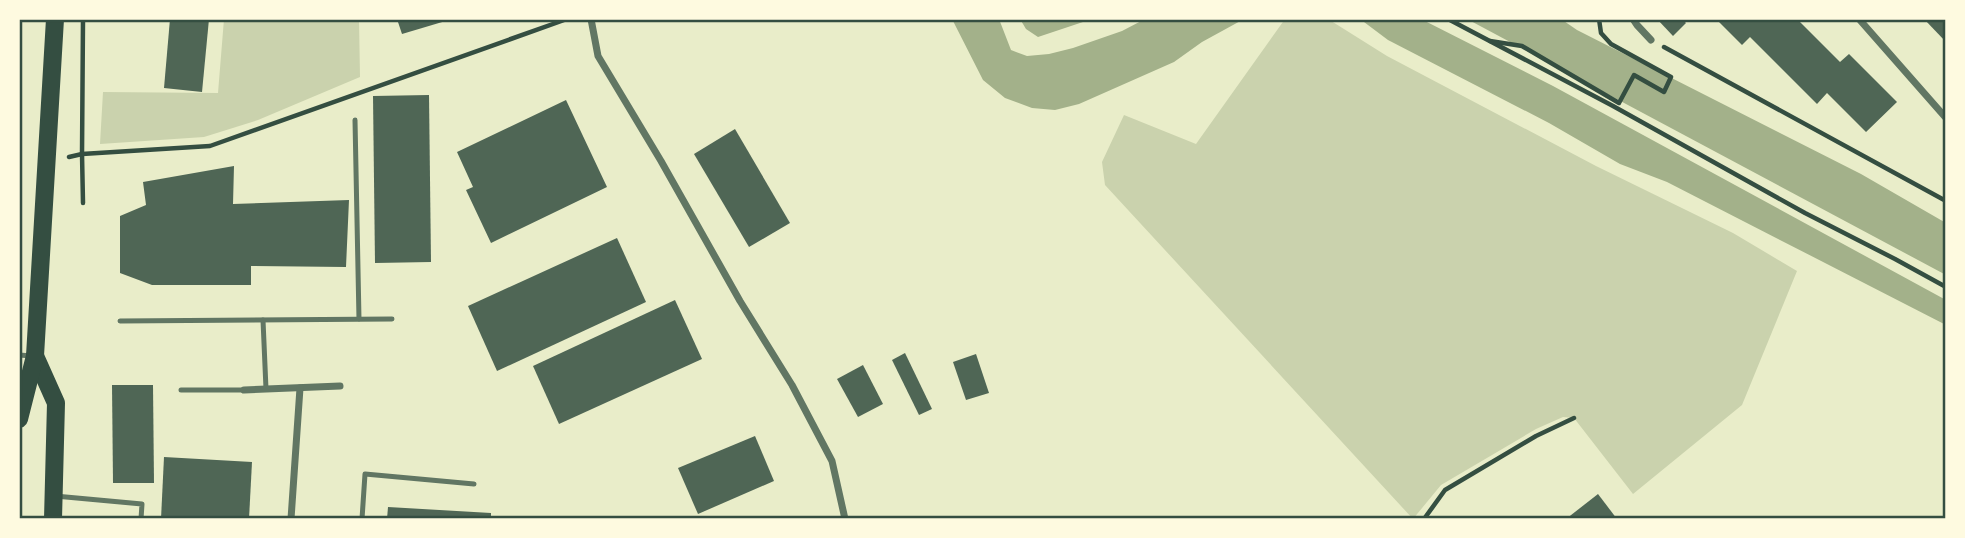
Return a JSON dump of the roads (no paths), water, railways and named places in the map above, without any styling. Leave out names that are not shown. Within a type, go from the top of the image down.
[{"type":"main road","points":[[19,419],[27,355],[55,19]]},
{"type":"main road","points":[[27,355],[56,403],[53,519]]},
{"type":"street","points":[[591,19],[598,56],[740,301],[792,385],[832,461],[845,519]]},
{"type":"street","points":[[1633,19],[1651,40]]},
{"type":"street","points":[[1858,19],[1946,118]]},
{"type":"street","points":[[244,390],[340,386]]},
{"type":"street","points":[[291,519],[300,388]]},
{"type":"lane","points":[[355,120],[359,319]]},
{"type":"lane","points":[[120,321],[392,318]]},
{"type":"lane","points":[[263,320],[266,389]]},
{"type":"lane","points":[[181,390],[244,390]]},
{"type":"lane","points":[[362,519],[365,474],[474,484]]},
{"type":"lane","points":[[54,496],[142,504],[141,519]]}]
